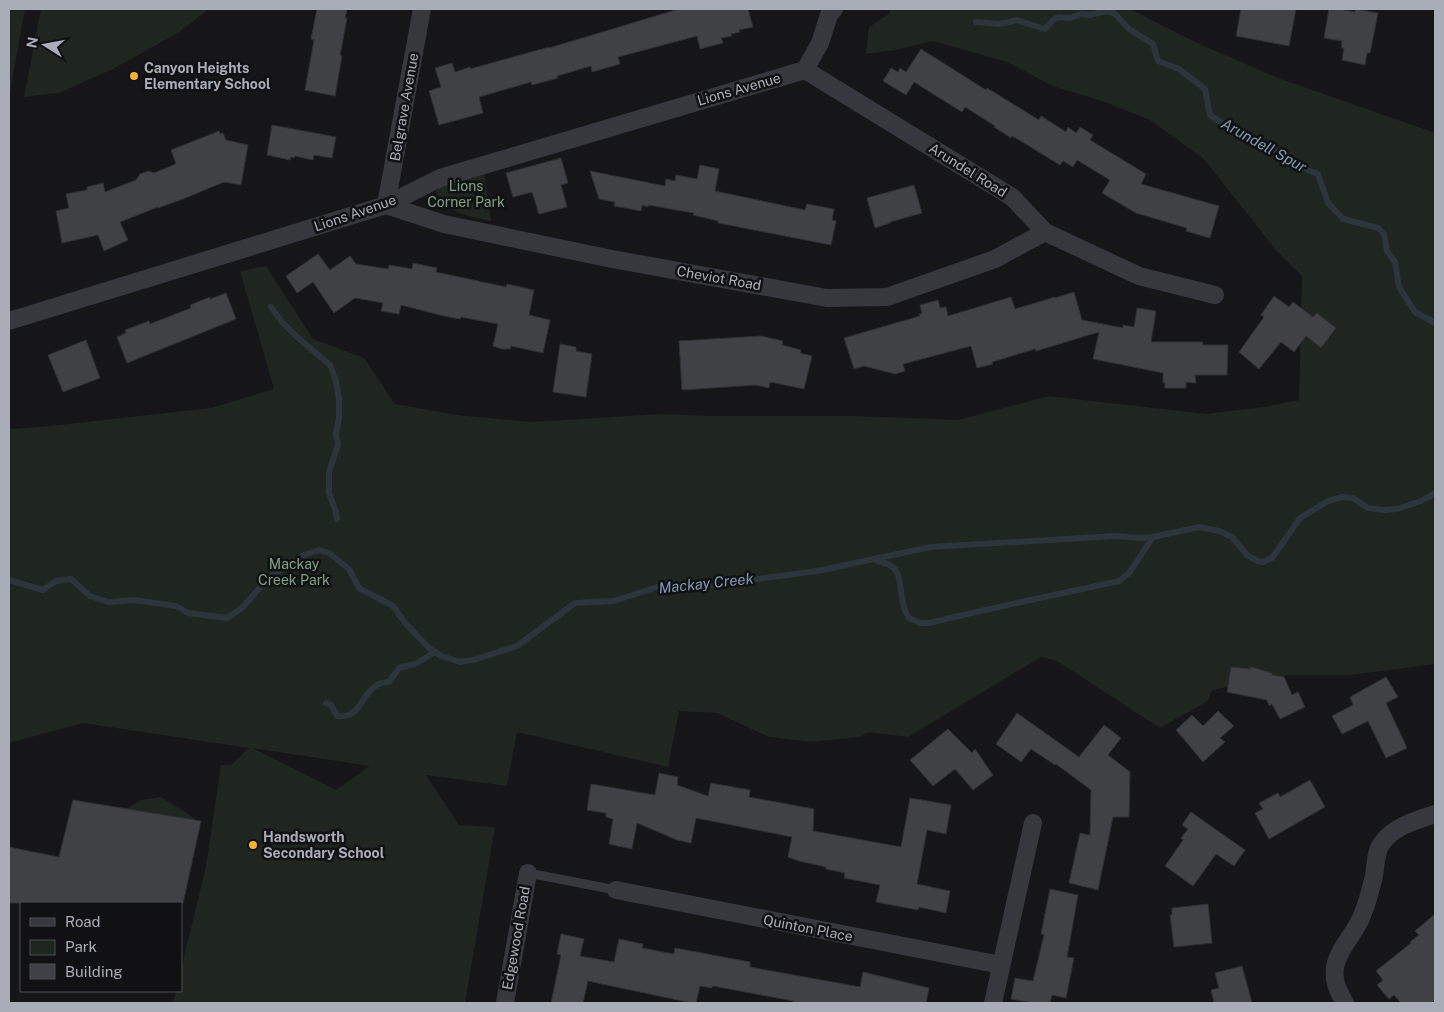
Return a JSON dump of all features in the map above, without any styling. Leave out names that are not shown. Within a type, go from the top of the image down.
[{"type":"street","name":"Belgrave Avenue","points":[[386,205],[422,9]]},
{"type":"street","points":[[805,70],[820,43],[829,15],[834,9]]},
{"type":"street","name":"Lions Avenue","points":[[9,321],[386,205],[440,178],[805,70]]},
{"type":"street","name":"Arundel Road","points":[[805,70],[1012,197],[1045,232],[1139,276],[1215,295]]},
{"type":"street","name":"Cheviot Road","points":[[386,205],[444,224],[620,260],[827,298],[887,296],[995,259],[1045,232]]},
{"type":"street","points":[[1345,1003],[1335,983],[1335,968],[1338,956],[1362,916],[1374,875],[1375,860],[1381,844],[1391,832],[1418,819],[1435,814]]},
{"type":"street","points":[[993,1003],[1033,823]]},
{"type":"street","name":"Edgewood Road","points":[[505,1003],[528,873]]},
{"type":"street","name":"Quinton Place","points":[[616,890],[1000,965]]},
{"type":"lane","points":[[528,873],[616,890]]},
{"type":"green space","points":[[9,9],[25,9],[9,98]]},
{"type":"green space","points":[[41,9],[209,9],[179,32],[113,69],[59,93],[24,97]]},
{"type":"green space","name":"Mackay Creek Park","points":[[890,9],[1130,9],[1195,42],[1281,79],[1435,133],[1435,664],[1351,675],[1288,675],[1212,690],[1208,701],[1160,728],[1057,661],[1041,657],[908,737],[868,732],[859,737],[812,742],[769,737],[717,713],[679,711],[668,767],[517,732],[507,786],[426,775],[459,825],[495,827],[465,1003],[173,1003],[176,992],[182,992],[182,966],[206,866],[221,765],[231,765],[249,748],[83,723],[9,743],[9,429],[211,408],[274,389],[240,271],[266,266],[313,339],[364,358],[395,404],[457,415],[531,422],[662,414],[851,416],[958,420],[1049,396],[1206,414],[1264,407],[1299,400],[1302,276],[1276,250],[1204,159],[1150,120],[1105,102],[1053,86],[1007,62],[933,41],[895,50],[866,54],[869,27],[890,13]],"holes":[[[252,748],[370,766],[336,790]]]},
{"type":"green space","name":"Lions Corner Park","points":[[484,172],[491,221],[457,212],[448,207],[437,196],[436,188]]},
{"type":"green space","points":[[161,797],[196,820],[126,809],[141,800]]},
{"type":"building","points":[[317,9],[347,9],[335,96],[305,90],[314,40],[311,39]]},
{"type":"building","points":[[679,9],[748,9],[753,27],[739,30],[740,32],[731,34],[732,36],[721,38],[723,43],[700,49],[697,36],[618,57],[620,64],[592,72],[591,66],[557,76],[558,78],[532,85],[531,82],[479,97],[483,113],[439,125],[429,91],[441,87],[435,68],[452,63],[455,72],[470,67],[470,69],[549,48]]},
{"type":"building","points":[[1241,9],[1296,9],[1289,46],[1236,36]]},
{"type":"building","points":[[1329,9],[1355,12],[1355,9],[1378,13],[1370,53],[1367,53],[1365,65],[1342,60],[1344,48],[1341,48],[1342,41],[1324,38]]},
{"type":"building","points":[[921,49],[986,90],[987,88],[1039,120],[1041,116],[1066,132],[1068,127],[1076,133],[1080,127],[1093,135],[1090,140],[1146,174],[1141,184],[1219,206],[1210,238],[1186,231],[1187,228],[1136,213],[1102,193],[1110,180],[1077,160],[1073,167],[1063,161],[1060,165],[1012,136],[1011,138],[965,107],[962,112],[914,82],[906,95],[883,81],[891,68],[898,72],[900,68],[906,72]]},
{"type":"building","points":[[272,125],[336,137],[332,158],[314,155],[313,160],[295,156],[294,158],[291,157],[290,160],[267,155]]},
{"type":"building","points":[[219,131],[220,134],[223,133],[226,140],[248,145],[241,185],[224,182],[120,222],[128,240],[104,251],[98,235],[62,243],[56,211],[69,208],[66,194],[87,190],[87,187],[103,183],[105,192],[136,180],[140,174],[148,171],[154,173],[176,164],[171,150]]},
{"type":"building","points":[[561,158],[568,183],[561,185],[567,207],[539,214],[532,192],[513,197],[506,173]]},
{"type":"building","points":[[700,165],[719,169],[715,191],[805,210],[807,204],[834,209],[832,220],[836,221],[831,245],[718,223],[718,221],[693,215],[694,213],[648,205],[648,207],[642,205],[641,211],[614,206],[615,202],[599,199],[590,171],[665,186],[666,179],[675,181],[676,175],[697,179]]},
{"type":"building","points":[[914,185],[922,213],[875,228],[867,198]]},
{"type":"building","points":[[318,254],[330,270],[350,256],[356,264],[388,269],[389,265],[412,269],[413,263],[437,268],[436,272],[506,287],[507,284],[534,290],[529,315],[550,320],[543,353],[511,346],[510,349],[502,349],[493,346],[498,324],[461,317],[460,319],[444,316],[401,305],[399,314],[381,311],[383,303],[355,298],[334,313],[313,282],[297,293],[286,276]]},
{"type":"building","points":[[1074,292],[1082,320],[1123,328],[1123,325],[1134,327],[1137,308],[1156,311],[1151,342],[1203,342],[1203,345],[1228,345],[1227,375],[1195,375],[1196,383],[1186,382],[1186,388],[1165,388],[1163,373],[1093,359],[1099,332],[1036,351],[1035,349],[977,368],[971,346],[903,364],[905,371],[895,374],[864,366],[854,369],[844,338],[920,316],[919,314],[922,314],[920,305],[938,300],[940,308],[946,307],[948,316],[1011,297],[1015,309]]},
{"type":"building","points":[[226,293],[236,319],[127,363],[117,337],[126,333],[125,330],[149,321],[150,324],[191,308],[190,305]]},
{"type":"building","points":[[1274,296],[1289,307],[1293,302],[1313,317],[1317,313],[1336,328],[1321,348],[1306,336],[1294,352],[1281,342],[1259,369],[1239,352],[1264,317],[1261,315]]},
{"type":"building","points":[[761,336],[783,341],[782,345],[801,350],[800,353],[812,356],[804,389],[770,382],[769,388],[756,385],[682,390],[679,341]]},
{"type":"building","points":[[86,340],[100,378],[63,392],[48,355]]},
{"type":"building","points":[[560,344],[576,347],[576,351],[592,354],[586,397],[553,392]]},
{"type":"building","points":[[1231,667],[1250,669],[1251,667],[1272,673],[1272,675],[1284,677],[1292,695],[1298,692],[1305,707],[1280,719],[1272,704],[1269,706],[1267,700],[1227,692]]},
{"type":"building","points":[[1386,677],[1398,697],[1386,703],[1407,748],[1386,758],[1368,721],[1342,734],[1332,716],[1353,705],[1350,697]]},
{"type":"building","points":[[1218,711],[1234,726],[1220,738],[1225,742],[1203,762],[1176,730],[1192,715],[1203,726]]},
{"type":"building","points":[[1017,713],[1079,757],[1104,725],[1121,738],[1108,755],[1130,772],[1129,817],[1113,817],[1098,890],[1069,883],[1080,833],[1090,835],[1091,790],[1056,764],[1031,749],[1021,762],[996,744]]},
{"type":"building","points":[[948,729],[972,753],[975,749],[993,775],[973,790],[955,769],[933,786],[910,760]]},
{"type":"building","points":[[659,773],[678,777],[677,785],[708,796],[711,783],[750,790],[749,797],[814,809],[813,831],[901,847],[910,798],[951,805],[946,834],[927,830],[917,884],[950,891],[946,913],[919,907],[918,910],[876,902],[880,885],[844,878],[845,873],[788,857],[792,837],[696,818],[691,843],[677,840],[637,823],[632,849],[609,844],[613,819],[606,817],[606,813],[587,810],[591,784],[655,795]]},
{"type":"building","points":[[1310,780],[1325,807],[1269,839],[1255,813],[1263,809],[1259,803],[1278,793],[1280,797]]},
{"type":"building","points":[[73,800],[201,821],[183,903],[9,903],[9,847],[59,857]]},
{"type":"building","points":[[1191,812],[1245,850],[1234,866],[1216,854],[1193,886],[1165,866],[1183,840],[1181,838],[1188,829],[1182,825]]},
{"type":"building","points":[[1050,889],[1078,895],[1067,957],[1074,958],[1066,998],[1052,995],[1050,1003],[1032,1003],[1011,999],[1015,978],[1033,981],[1044,935],[1041,934]]},
{"type":"building","points":[[1208,904],[1212,943],[1174,947],[1170,915],[1172,915],[1172,908]]},
{"type":"building","points":[[1435,914],[1435,1003],[1401,1003],[1394,995],[1389,999],[1377,985],[1383,980],[1376,971],[1411,943],[1419,935],[1415,931]]},
{"type":"building","points":[[561,934],[584,939],[580,956],[614,962],[619,939],[643,944],[642,948],[674,954],[675,948],[750,962],[750,967],[860,987],[863,972],[929,988],[926,1003],[792,1003],[793,1001],[713,986],[712,988],[700,986],[696,1003],[692,1003],[588,981],[583,1003],[551,1003],[561,955],[557,954]]},
{"type":"building","points":[[1242,966],[1252,1003],[1214,1003],[1211,990],[1219,988],[1215,973]]},
{"type":"waterway","name":"Arundell Spur","points":[[976,22],[1000,24],[1017,20],[1045,29],[1054,19],[1059,17],[1070,18],[1081,14],[1090,15],[1106,11],[1114,13],[1129,29],[1153,44],[1158,61],[1179,69],[1205,89],[1210,115],[1254,143],[1269,145],[1291,163],[1318,174],[1328,203],[1343,219],[1378,228],[1384,234],[1387,251],[1395,262],[1399,287],[1415,312],[1435,323]]},
{"type":"waterway","points":[[271,307],[282,322],[297,337],[330,365],[336,381],[339,399],[339,418],[336,435],[338,444],[329,472],[329,493],[337,519]]},
{"type":"waterway","name":"Mackay Creek","points":[[9,580],[43,590],[56,581],[71,579],[90,596],[109,602],[134,600],[176,606],[188,613],[227,618],[242,608],[268,578],[304,555],[319,550],[329,553],[349,569],[359,588],[393,606],[406,624],[429,648],[441,656],[460,662],[477,659],[517,646],[575,603],[614,601],[666,584],[696,587],[818,571],[930,547],[1115,536],[1140,538],[1199,527],[1219,531],[1232,537],[1247,555],[1263,562],[1272,558],[1300,518],[1328,501],[1342,497],[1353,498],[1368,508],[1385,510],[1397,509],[1421,501],[1435,493]]},
{"type":"waterway","name":"Mackay Creek","points":[[877,561],[893,567],[897,572],[904,607],[909,618],[920,623],[930,623],[1119,581],[1129,573],[1153,537]]},
{"type":"waterway","points":[[326,703],[331,705],[337,716],[351,714],[371,689],[384,682],[389,682],[399,668],[415,664],[435,652]]},
{"type":"place","name":"Canyon Heights Elementary School","points":[[134,76]]},
{"type":"place","name":"Handsworth Secondary School","points":[[253,845]]}]
